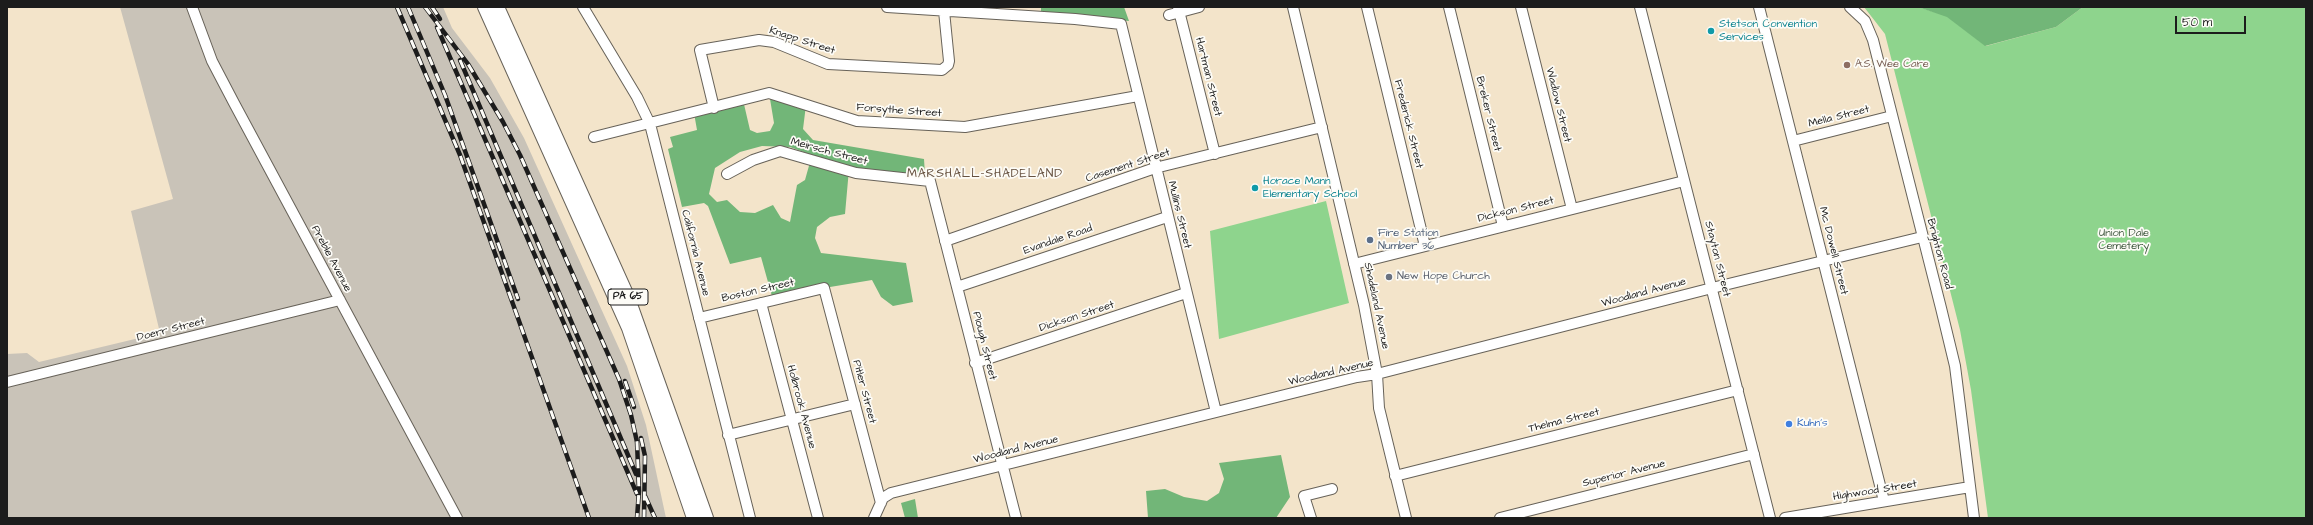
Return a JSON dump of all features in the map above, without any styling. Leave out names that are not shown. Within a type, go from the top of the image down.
[{"type":"highway","name":"PA 65","points":[[485,7],[527,86],[627,296],[706,518]]},
{"type":"highway","name":"PA 65","points":[[497,7],[527,86],[629,328],[694,518]]},
{"type":"street","name":"Preble Avenue","points":[[192,7],[212,61],[457,518]]},
{"type":"street","name":"California Avenue","points":[[583,7],[637,97],[650,124],[750,518]]},
{"type":"street","points":[[887,7],[944,11]]},
{"type":"street","points":[[1169,15],[1179,9],[1199,7]]},
{"type":"street","name":"Shadeland Avenue","points":[[1293,7],[1354,264],[1377,374],[1379,408],[1406,518]]},
{"type":"street","name":"Frederick Street","points":[[1367,7],[1425,246]]},
{"type":"street","name":"Breker Street","points":[[1449,7],[1504,226]]},
{"type":"street","name":"Wadlow Street","points":[[1521,7],[1572,209]]},
{"type":"street","name":"Stayton Street","points":[[1640,7],[1770,518]]},
{"type":"street","name":"Mc Dowell Street","points":[[1759,7],[1884,501]]},
{"type":"street","name":"Brighton Road","points":[[1850,7],[1865,21],[1872,40],[1955,366],[1974,518]]},
{"type":"street","name":"Hartman Street","points":[[1179,9],[1215,154]]},
{"type":"street","name":"Mullins Street","points":[[944,11],[1075,18],[1121,24],[1155,168],[1216,412]]},
{"type":"street","name":"Knapp Street","points":[[714,108],[700,50],[759,40],[774,42],[828,64],[938,71],[945,69],[948,65],[949,52],[944,11]]},
{"type":"street","name":"Forsythe Street","points":[[594,137],[769,93],[857,121],[965,127],[1138,96]]},
{"type":"street","name":"Mella Street","points":[[1793,141],[1892,116]]},
{"type":"street","name":"Casement Street","points":[[945,242],[1155,168],[1322,127]]},
{"type":"street","name":"Meirsch Street","points":[[727,174],[753,160],[780,151],[856,173],[930,180]]},
{"type":"street","name":"Plough Street","points":[[930,180],[975,363],[1016,518]]},
{"type":"street","name":"Dickson Street","points":[[1354,264],[1684,180]]},
{"type":"street","name":"Evandale Road","points":[[957,287],[1167,217]]},
{"type":"street","name":"Woodland Avenue","points":[[874,518],[885,496],[891,493],[1357,377],[1377,374],[1712,288],[1922,237]]},
{"type":"street","name":"Boston Street","points":[[699,318],[824,288]]},
{"type":"street","name":"Pitler Street","points":[[824,288],[881,503]]},
{"type":"street","name":"Dickson Street","points":[[975,363],[1186,293]]},
{"type":"street","name":"Doerr Street","points":[[7,382],[340,300]]},
{"type":"street","name":"Holbrook Avenue","points":[[761,303],[818,518]]},
{"type":"street","name":"Thelma Street","points":[[1395,476],[1738,390]]},
{"type":"street","points":[[728,435],[855,404]]},
{"type":"street","name":"Superior Avenue","points":[[1500,518],[1754,454]]},
{"type":"street","name":"Highwood Street","points":[[1784,518],[1970,487]]},
{"type":"street","points":[[1311,518],[1304,496],[1332,489]]},
{"type":"shaded area","points":[[120,7],[443,7],[452,28],[490,78],[524,138],[627,366],[646,425],[666,518],[7,518],[7,354],[27,353],[39,362],[160,333],[131,211],[173,199]]},
{"type":"green space","points":[[1041,7],[1124,7],[1129,21],[1041,13]]},
{"type":"green space","name":"Union Dale Cemetery","points":[[1864,7],[1918,7],[1947,16],[1986,46],[2056,27],[2083,7],[2306,7],[2306,518],[1988,518],[1971,390],[1960,330],[1885,34]]},
{"type":"green space","points":[[1918,7],[2083,7],[2056,27],[1985,46],[1947,17]]},
{"type":"green space","points":[[769,93],[806,105],[803,129],[813,140],[924,159],[925,175],[849,169],[845,214],[830,217],[817,227],[815,238],[821,253],[906,263],[913,302],[893,306],[881,297],[872,280],[824,288],[773,300],[761,257],[730,264],[708,206],[704,203],[682,207],[668,149],[673,147],[670,137],[697,130],[694,113],[743,100],[750,130],[757,133],[770,131],[774,123]],"holes":[[[762,146],[790,147],[812,155],[805,180],[797,185],[790,222],[781,218],[773,205],[755,213],[740,212],[727,200],[717,202],[709,194],[715,168],[740,152]]]},
{"type":"green space","points":[[1326,201],[1349,303],[1219,339],[1210,231]]},
{"type":"green space","points":[[1281,455],[1290,497],[1276,518],[1148,518],[1146,491],[1165,489],[1184,497],[1207,501],[1219,493],[1224,479],[1219,463]]},
{"type":"green space","points":[[915,499],[918,518],[905,518],[901,503]]},
{"type":"railway","points":[[397,7],[460,155],[589,518]]},
{"type":"railway","points":[[408,7],[445,95],[518,299]]},
{"type":"railway","points":[[425,7],[468,64],[503,122],[520,155],[619,379],[631,415],[637,442],[639,491],[637,518]]},
{"type":"railway","points":[[432,7],[440,19]]},
{"type":"railway","points":[[437,27],[637,494]]},
{"type":"railway","points":[[460,60],[636,474]]},
{"type":"railway","points":[[625,381],[634,407]]},
{"type":"railway","points":[[641,438],[645,456],[644,518]]},
{"type":"railway","points":[[645,496],[655,518]]},
{"type":"place","name":"Stetson Convention Services","points":[[1711,31]]},
{"type":"place","name":"A.S. Wee Care","points":[[1847,65]]},
{"type":"place","name":"Horace Mann Elementary School","points":[[1255,188]]},
{"type":"place","name":"Fire Station Number 36","points":[[1370,240]]},
{"type":"place","name":"New Hope Church","points":[[1389,277]]},
{"type":"place","name":"Kuhn's","points":[[1789,424]]},
{"type":"district","name":"MARSHALL-SHADELAND","points":[[985,174]]}]
